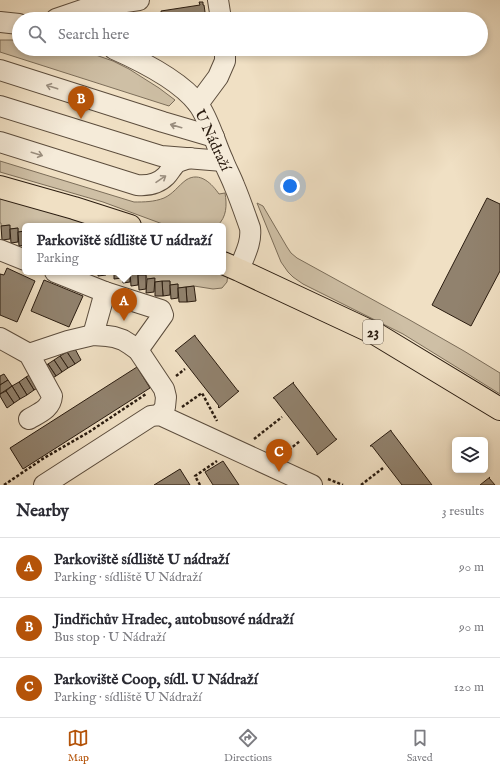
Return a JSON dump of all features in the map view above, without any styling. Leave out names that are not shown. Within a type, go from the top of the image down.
[{"type":"main road","points":[[0,187],[121,223]]},
{"type":"main road","name":"23","points":[[231,266],[376,334],[500,409]]},
{"type":"street","points":[[78,12],[91,8],[139,0]]},
{"type":"street","points":[[218,0],[220,12]]},
{"type":"street","points":[[0,22],[12,23]]},
{"type":"street","name":"U Nádraží","points":[[130,56],[166,76],[185,90],[198,104],[206,118],[250,228],[250,244],[231,266]]},
{"type":"street","points":[[198,104],[218,77],[225,61],[225,56]]},
{"type":"street","points":[[0,70],[162,122],[214,137]]},
{"type":"street","points":[[0,106],[161,156],[223,161]]},
{"type":"street","points":[[0,142],[137,185],[146,185],[160,181],[177,163],[190,158]]},
{"type":"street","points":[[0,250],[22,259]]},
{"type":"street","points":[[62,275],[105,292],[161,310],[163,315],[138,350]]},
{"type":"street","points":[[93,335],[105,292]]},
{"type":"street","points":[[29,354],[68,341],[93,335],[114,337],[138,350],[164,389],[166,397],[165,407],[160,415]]},
{"type":"street","points":[[0,338],[29,354],[52,396],[51,402],[46,409],[29,419]]},
{"type":"street","points":[[44,485],[151,416],[160,415],[312,485]]},
{"type":"path","points":[[182,407],[202,393],[219,425]]},
{"type":"path","points":[[4,485],[44,458],[89,432],[134,402]]},
{"type":"path","points":[[249,443],[282,418]]},
{"type":"path","points":[[280,457],[300,442]]},
{"type":"path","points":[[200,485],[195,476],[222,457]]},
{"type":"path","points":[[361,485],[383,468]]},
{"type":"shaded area","points":[[0,40],[12,40],[12,56],[0,52]]},
{"type":"shaded area","points":[[13,56],[99,56],[129,69],[159,88],[175,100],[169,106]]},
{"type":"shaded area","points":[[0,161],[134,202],[153,201],[164,198],[186,180],[196,177],[205,180],[213,186],[219,194],[225,193],[226,211],[223,219],[219,223],[160,223],[103,202],[0,172]]},
{"type":"shaded area","points":[[0,193],[98,223],[22,223],[22,231],[18,232],[18,228],[10,229],[9,225],[1,226]]},
{"type":"shaded area","points":[[257,203],[263,206],[287,247],[297,258],[408,319],[500,373],[500,394],[403,334],[303,284],[293,277],[281,262]]},
{"type":"shaded area","points":[[226,272],[228,272],[227,282],[222,288],[213,289],[194,286],[178,288],[178,284],[170,285],[170,281],[155,282],[154,278],[147,279],[146,275],[226,275]]},
{"type":"building","points":[[199,2],[203,2],[205,12],[161,12],[161,11],[200,5]]},
{"type":"building","points":[[487,198],[500,204],[500,271],[471,326],[432,305]]},
{"type":"building","points":[[10,225],[10,239],[2,240],[1,226]]},
{"type":"building","points":[[18,228],[18,242],[11,243],[10,229]]},
{"type":"building","points":[[22,231],[22,246],[19,246],[18,232]]},
{"type":"building","points":[[7,268],[35,281],[17,322],[0,315],[0,274],[4,275]]},
{"type":"building","points":[[114,275],[122,275],[122,278],[114,279]]},
{"type":"building","points":[[122,275],[130,275],[130,282],[123,283]]},
{"type":"building","points":[[130,275],[138,275],[138,285],[131,286]]},
{"type":"building","points":[[138,275],[146,275],[146,289],[139,290]]},
{"type":"building","points":[[155,278],[154,292],[146,293],[147,279]]},
{"type":"building","points":[[44,280],[83,296],[69,327],[31,311]]},
{"type":"building","points":[[162,281],[170,281],[170,295],[163,296]]},
{"type":"building","points":[[162,281],[163,296],[155,296],[155,282]]},
{"type":"building","points":[[178,284],[178,298],[171,299],[170,285]]},
{"type":"building","points":[[194,286],[196,301],[187,302],[186,287]]},
{"type":"building","points":[[186,287],[187,302],[179,302],[178,288]]},
{"type":"building","points":[[195,335],[239,391],[219,408],[219,406],[175,351]]},
{"type":"building","points":[[74,347],[81,360],[75,364],[67,352]]},
{"type":"building","points":[[67,352],[75,364],[68,368],[60,356]]},
{"type":"building","points":[[60,356],[68,368],[62,372],[54,360]]},
{"type":"building","points":[[54,360],[62,372],[56,376],[48,364]]},
{"type":"building","points":[[48,364],[56,376],[49,380],[41,368]]},
{"type":"building","points":[[137,367],[150,388],[23,469],[10,448]]},
{"type":"building","points":[[33,373],[41,386],[34,390],[26,377]]},
{"type":"building","points":[[4,374],[8,380],[0,385],[0,376]]},
{"type":"building","points":[[26,377],[34,390],[27,395],[19,382]]},
{"type":"building","points":[[8,380],[12,386],[0,394],[0,385]]},
{"type":"building","points":[[19,382],[27,395],[20,399],[12,386]]},
{"type":"building","points":[[294,382],[293,383],[337,439],[317,455],[317,453],[273,398]]},
{"type":"building","points":[[12,386],[20,399],[14,403],[6,391]]},
{"type":"building","points":[[6,391],[14,403],[7,408],[0,396],[0,394]]},
{"type":"building","points":[[391,430],[432,485],[402,485],[372,446],[370,446]]},
{"type":"building","points":[[223,461],[239,485],[213,485],[205,472]]},
{"type":"building","points":[[180,469],[190,485],[154,485]]},
{"type":"building","points":[[490,477],[489,478],[495,485],[480,485]]},
{"type":"place","name":"Jindřichův Hradec, autobusové nádraží","points":[[81,119]]},
{"type":"place","name":"Parkoviště sídliště U nádraží","points":[[124,321]]},
{"type":"place","name":"Parkoviště Coop, sídl. U Nádraží","points":[[279,472]]}]
